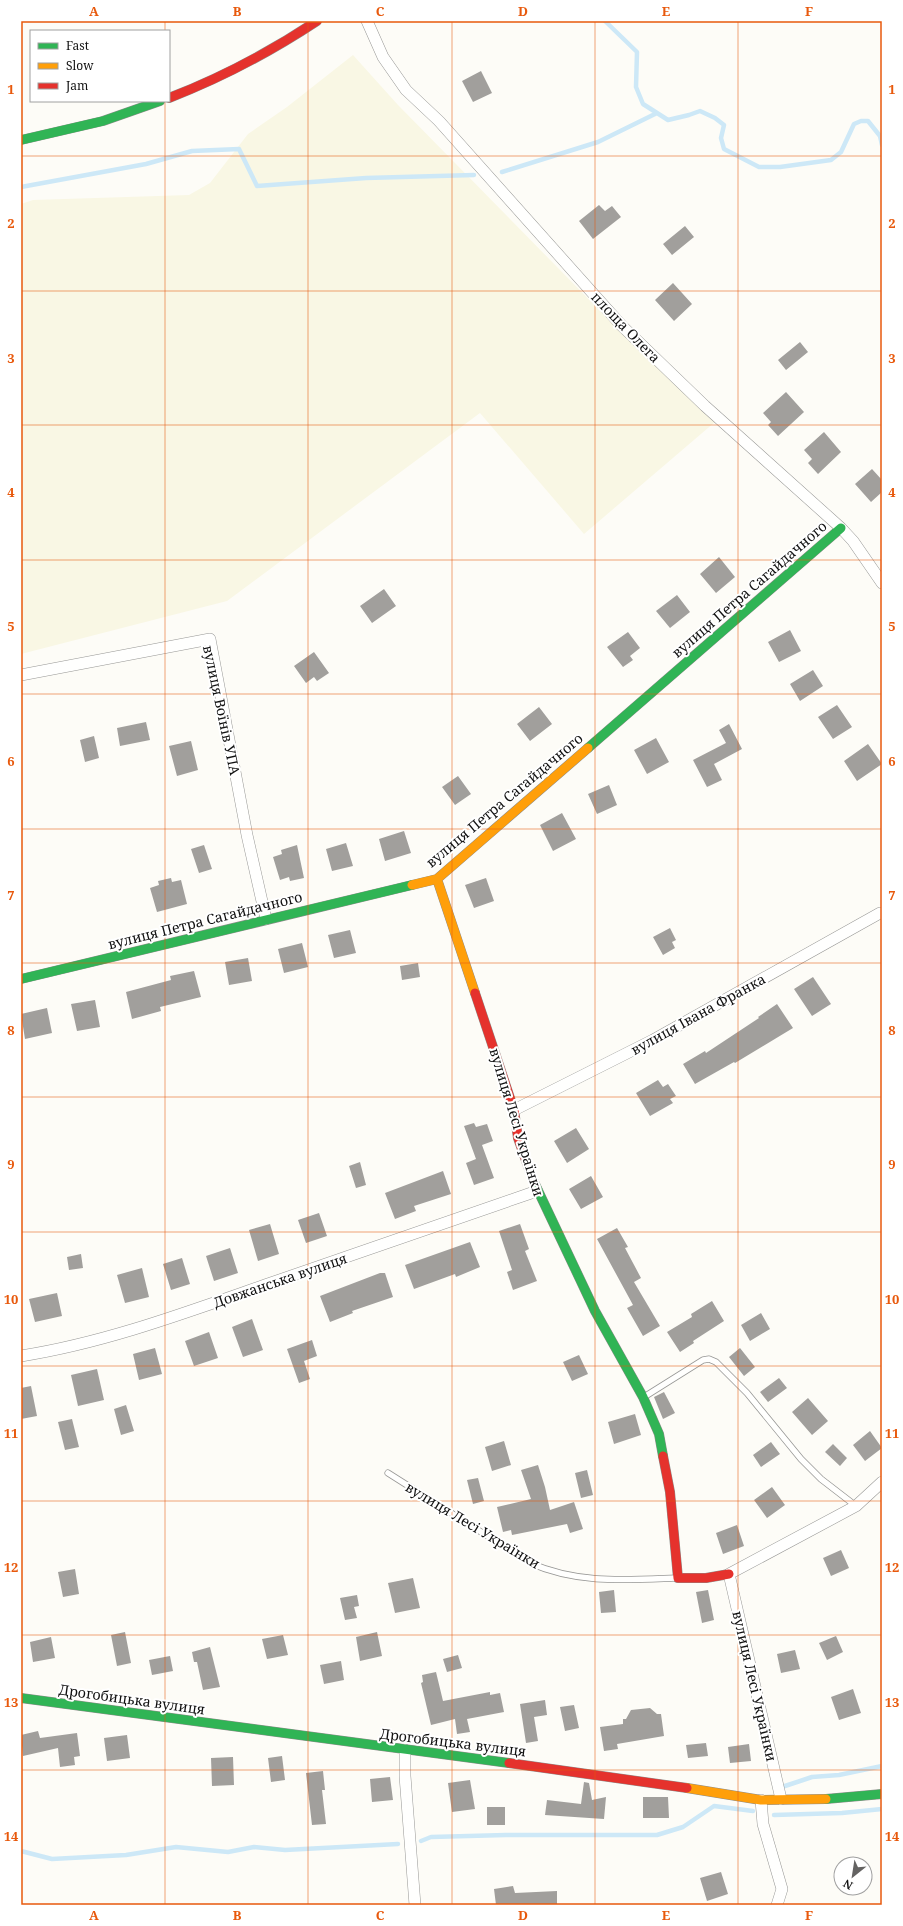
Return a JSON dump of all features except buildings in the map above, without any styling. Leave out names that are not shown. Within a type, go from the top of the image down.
[{"type":"street","points":[[170,98],[232,71],[297,35],[317,21]]},
{"type":"street","name":"площа Олега","points":[[367,21],[383,57],[406,90],[439,121],[622,326],[705,406],[841,528],[853,541],[882,583]]},
{"type":"street","points":[[21,140],[103,121],[157,102]]},
{"type":"street","name":"вулиця Петра Сагайдачного","points":[[21,979],[437,879],[841,528]]},
{"type":"street","name":"вулиця Воїнів УПА","points":[[21,675],[210,639],[247,834],[266,919]]},
{"type":"street","name":"вулиця Лесі Українки","points":[[437,879],[514,1110],[518,1138],[536,1192],[595,1311],[643,1397],[659,1434],[670,1492],[678,1578],[706,1578],[729,1574],[856,1506],[882,1482]]},
{"type":"street","name":"вулиця Івана Франка","points":[[514,1110],[653,1040],[880,913]]},
{"type":"street","name":"Довжанська вулиця","points":[[21,1356],[58,1350],[103,1338],[215,1302],[536,1192]]},
{"type":"street","name":"вулиця Лесі Українки","points":[[729,1574],[781,1799]]},
{"type":"street","name":"Дрогобицька вулиця","points":[[21,1698],[639,1780],[761,1800],[834,1799],[882,1794]]},
{"type":"street","points":[[404,1750],[415,1905]]},
{"type":"street","points":[[761,1800],[763,1824],[782,1889],[777,1905]]},
{"type":"lane","points":[[643,1397],[703,1360],[709,1359],[716,1362],[747,1393],[811,1469],[821,1479],[856,1506]]},
{"type":"lane","name":"вулиця Лесі Українки","points":[[388,1473],[530,1563],[542,1568],[567,1575],[605,1581],[678,1578]]},
{"type":"shaded area","points":[[353,55],[398,105],[612,323],[715,422],[584,534],[480,413],[227,601],[21,654],[21,204],[33,200],[189,195],[210,183],[248,134],[287,107]]},
{"type":"waterway","points":[[605,21],[637,52],[636,87],[643,104],[668,120],[700,111],[715,118],[724,125],[721,138],[724,149],[759,167],[780,167],[831,160],[841,152],[854,124],[861,121],[868,121],[880,136],[882,145]]},
{"type":"waterway","points":[[502,172],[598,142],[657,113]]},
{"type":"waterway","points":[[21,187],[146,164],[192,151],[239,149],[257,186],[366,178],[474,175]]},
{"type":"waterway","points":[[785,1786],[812,1777],[839,1775],[882,1766]]},
{"type":"waterway","points":[[421,1841],[431,1837],[506,1835],[657,1835],[683,1827],[714,1806],[753,1811]]},
{"type":"waterway","points":[[774,1815],[842,1813],[882,1809]]},
{"type":"waterway","points":[[21,1851],[52,1859],[126,1855],[176,1847],[228,1852],[254,1847],[285,1850],[398,1844]]},
{"type":"traffic: fast","points":[[21,140],[103,121],[157,102]]},
{"type":"traffic: fast","points":[[588,748],[841,528]]},
{"type":"traffic: fast","points":[[21,979],[412,885]]},
{"type":"traffic: fast","points":[[533,1180],[595,1311],[643,1397],[659,1434],[663,1456]]},
{"type":"traffic: fast","points":[[21,1698],[509,1763]]},
{"type":"traffic: fast","points":[[826,1799],[882,1794]]},
{"type":"traffic: slow","points":[[412,885],[437,879],[588,748]]},
{"type":"traffic: slow","points":[[437,879],[475,993]]},
{"type":"traffic: slow","points":[[687,1788],[761,1800],[826,1799]]},
{"type":"traffic: jam","points":[[170,98],[245,64],[317,21]]},
{"type":"traffic: jam","points":[[475,993],[514,1110],[518,1138],[533,1180]]},
{"type":"traffic: jam","points":[[663,1456],[670,1492],[678,1578],[706,1578],[729,1574]]},
{"type":"traffic: jam","points":[[509,1763],[687,1788]]}]
